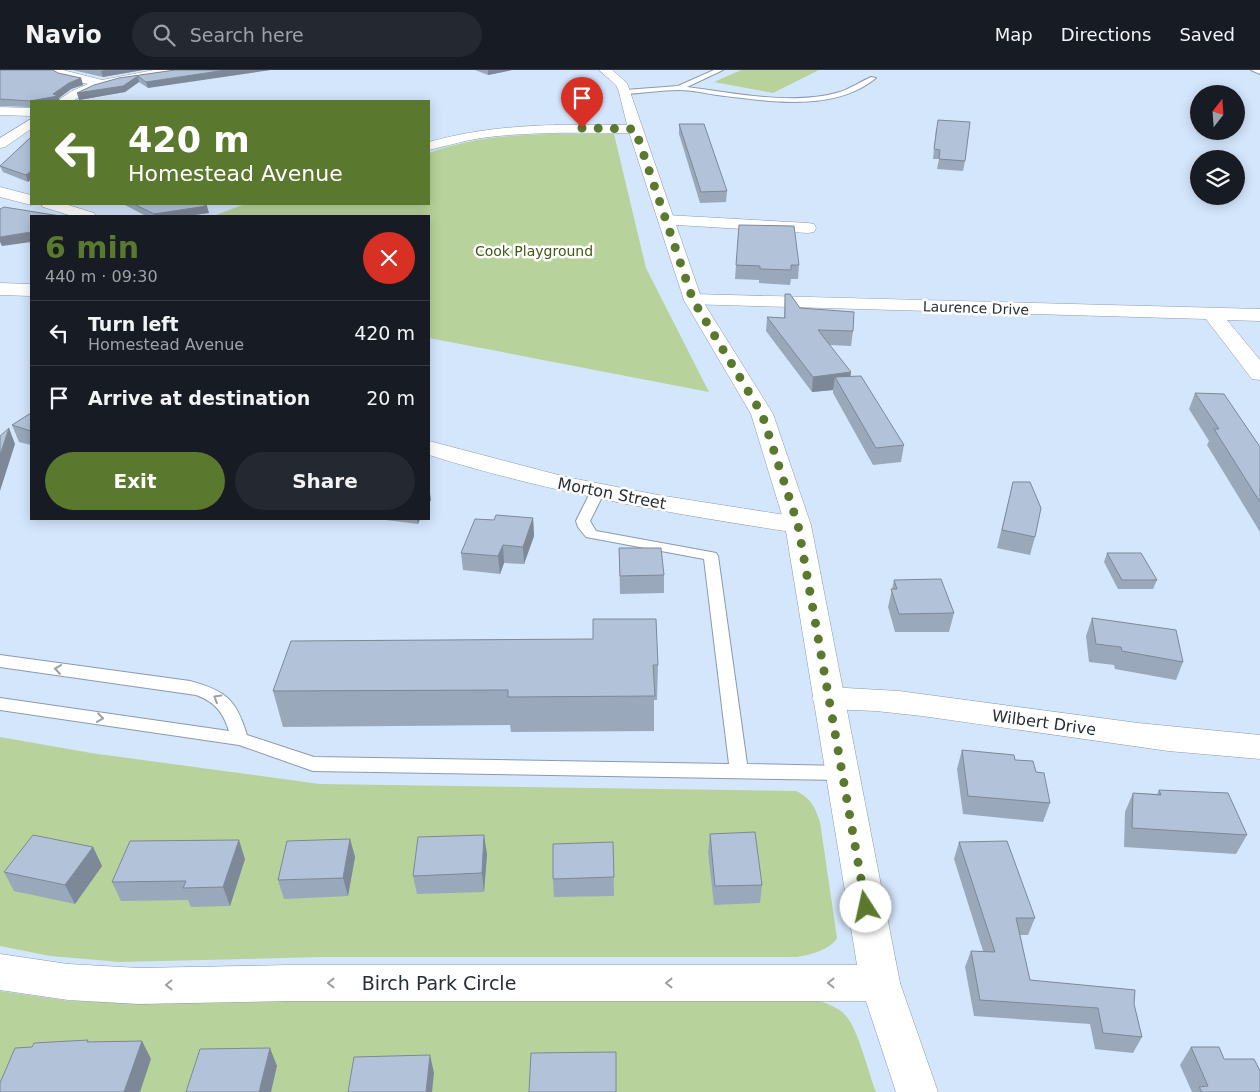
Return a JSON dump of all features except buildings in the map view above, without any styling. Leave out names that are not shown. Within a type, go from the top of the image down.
[{"type":"street","points":[[53,70],[65,75],[103,83]]},
{"type":"street","points":[[65,100],[80,91],[103,83],[181,70]]},
{"type":"street","points":[[605,70],[615,77],[626,92],[635,129],[693,300],[762,414],[798,525],[880,983],[916,1092]]},
{"type":"street","points":[[0,111],[30,112]]},
{"type":"street","points":[[0,144],[30,124]]},
{"type":"street","points":[[430,146],[463,137],[509,130],[552,128],[635,129]]},
{"type":"street","points":[[0,192],[30,200]]},
{"type":"street","points":[[51,205],[85,215]]},
{"type":"street","points":[[666,220],[808,228]]},
{"type":"street","points":[[4,289],[30,278]]},
{"type":"street","points":[[4,289],[30,290]]},
{"type":"street","name":"Laurence Drive","points":[[693,300],[1260,315]]},
{"type":"street","points":[[1212,314],[1260,374]]},
{"type":"street","name":"Morton Street","points":[[430,448],[501,469],[598,491],[686,508],[798,525]]},
{"type":"street","name":"Wilbert Drive","points":[[828,698],[895,700],[1137,734],[1218,744],[1260,746]]},
{"type":"street","name":"Birch Park Circle","points":[[0,972],[68,982],[140,986],[289,983],[880,983]]},
{"type":"lane","points":[[679,88],[720,70]]},
{"type":"lane","points":[[1254,70],[1260,72]]},
{"type":"lane","points":[[626,92],[679,88],[780,98],[816,99],[839,94],[873,78]]},
{"type":"lane","points":[[598,491],[583,521],[584,528],[591,534],[711,556],[739,770]]},
{"type":"lane","points":[[0,661],[190,687],[205,691],[225,703],[231,711],[240,738]]},
{"type":"lane","points":[[0,704],[240,738],[313,764],[842,773]]},
{"type":"green space","points":[[741,70],[819,70],[773,93],[714,82]]},
{"type":"green space","name":"Cook Playground","points":[[544,134],[614,134],[646,268],[709,392],[430,338],[430,215],[216,215],[242,205],[430,205],[430,153],[451,146],[497,137]]},
{"type":"green space","points":[[0,737],[91,753],[320,784],[796,791],[812,804],[820,822],[837,938],[825,949],[797,957],[324,957],[120,962],[50,956],[0,946]]},
{"type":"green space","points":[[0,991],[69,1001],[131,1002],[812,998],[839,1010],[851,1023],[876,1092],[0,1092]]},
{"type":"route","points":[[582,128],[635,129],[693,300],[762,414],[798,525],[866,907]]}]
